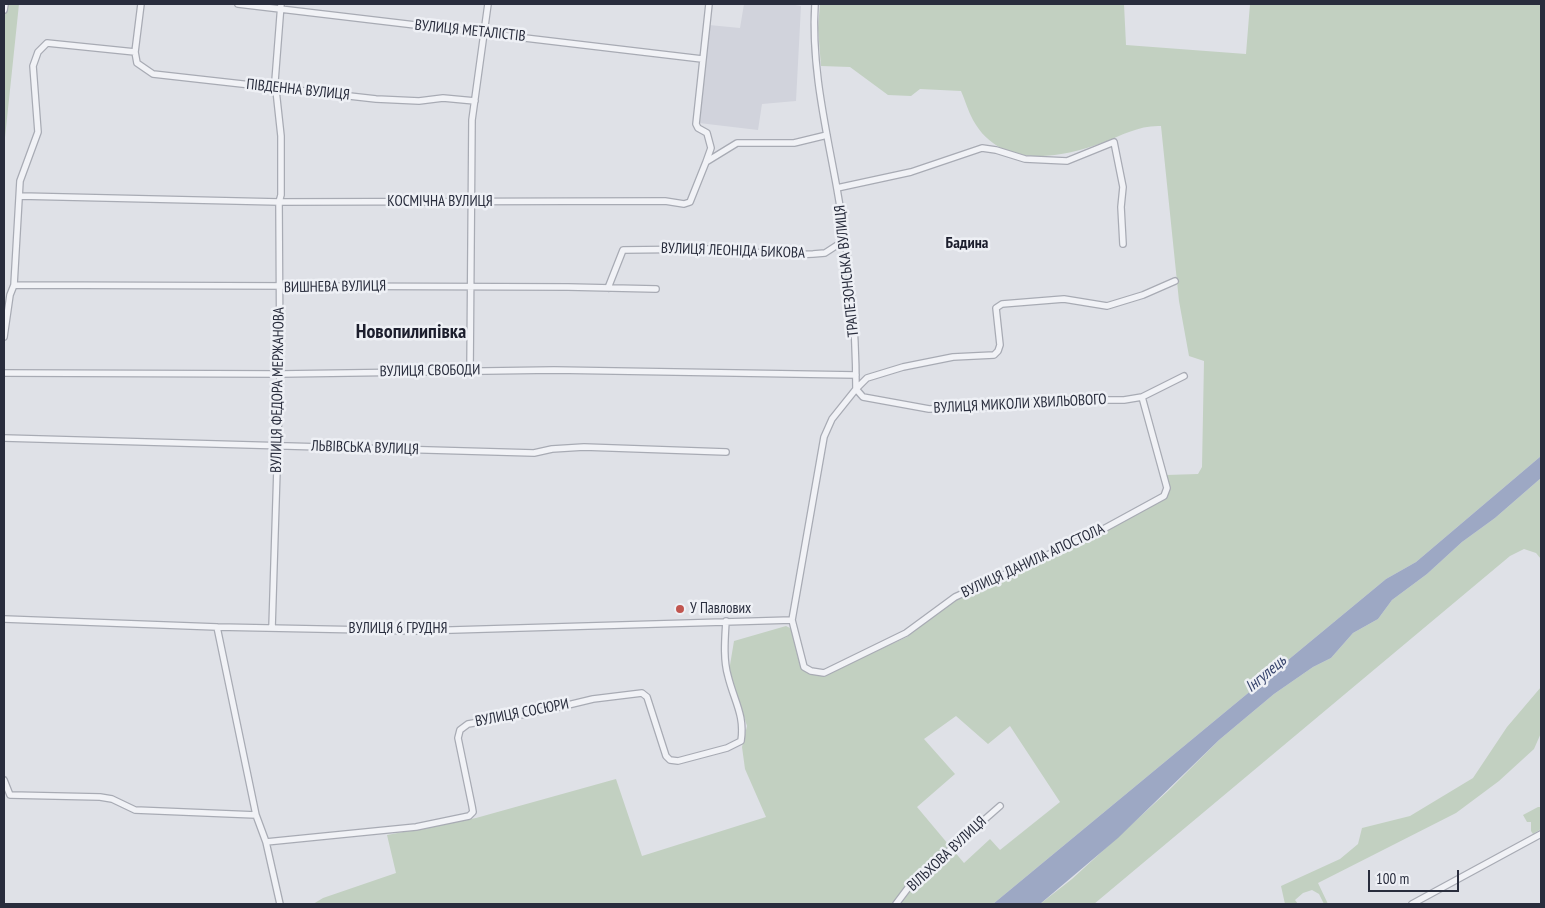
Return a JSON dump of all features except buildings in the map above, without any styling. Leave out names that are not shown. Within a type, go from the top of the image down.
[{"type":"street","points":[[4,10],[5,4]]},
{"type":"street","points":[[4,337],[10,295],[14,286],[22,174],[38,132],[33,66],[38,52],[47,43],[135,52],[141,4]]},
{"type":"street","name":"ВУЛИЦЯ МЕТАЛІСТІВ","points":[[238,4],[281,6],[485,34],[702,59]]},
{"type":"street","points":[[470,371],[470,202],[475,101],[488,4]]},
{"type":"street","points":[[702,59],[709,4]]},
{"type":"street","name":"ТРАПЕЗОНСЬКА ВУЛИЦЯ","points":[[816,4],[814,30],[827,135],[846,240],[854,306],[856,389]]},
{"type":"street","name":"ВУЛИЦЯ ФЕДОРА МЕРЖАНОВА","points":[[272,628],[276,445],[280,374],[278,202],[281,195],[281,136],[278,88],[275,81],[281,6]]},
{"type":"street","name":"ПІВДЕННА ВУЛИЦЯ","points":[[135,52],[137,63],[153,74],[376,99],[418,101],[443,98],[475,101]]},
{"type":"street","name":"КОСМІЧНА ВУЛИЦЯ","points":[[20,196],[278,202],[665,201],[684,204],[690,202],[694,197],[711,148],[707,133],[698,128],[696,124],[702,59]]},
{"type":"street","points":[[706,162],[737,143],[794,143],[827,135]]},
{"type":"street","points":[[837,188],[911,172],[982,148],[996,150],[1025,159],[1067,161],[1114,142],[1123,187],[1124,244]]},
{"type":"street","name":"ВУЛИЦЯ ЛЕОНІДА БИКОВА","points":[[608,288],[623,250],[711,249],[790,255],[825,253],[846,240]]},
{"type":"street","points":[[792,620],[824,437],[832,419],[867,378],[903,367],[953,357],[994,354],[998,351],[1000,345],[996,308],[1002,304],[1064,299],[1107,306],[1143,295],[1175,281]]},
{"type":"street","name":"ВИШНЕВА ВУЛИЦЯ","points":[[14,286],[656,289]]},
{"type":"street","name":"ВУЛИЦЯ СВОБОДИ","points":[[4,373],[280,374],[470,371],[856,375]]},
{"type":"street","name":"ВУЛИЦЯ МИКОЛИ ХВИЛЬОВОГО","points":[[856,389],[863,398],[929,409],[973,409],[1013,406],[1047,400],[1124,400],[1142,397],[1184,376]]},
{"type":"street","name":"ВУЛИЦЯ ДАНИЛА АПОСТОЛА","points":[[792,620],[804,667],[811,671],[824,673],[906,633],[956,597],[1098,532],[1164,496],[1167,488],[1142,397]]},
{"type":"street","name":"ЛЬВІВСЬКА ВУЛИЦЯ","points":[[4,438],[534,454],[552,449],[584,448],[726,452]]},
{"type":"street","name":"ВУЛИЦЯ 6 ГРУДНЯ","points":[[4,619],[218,628],[418,631],[792,620]]},
{"type":"street","name":"ВУЛИЦЯ СОСЮРИ","points":[[266,842],[416,827],[469,816],[473,812],[458,738],[460,730],[468,724],[543,711],[593,699],[642,693],[647,697],[666,756],[670,760],[678,761],[727,748],[741,741],[744,726],[727,675],[726,621]]},
{"type":"street","points":[[218,628],[256,815],[266,842],[280,904]]},
{"type":"street","points":[[4,780],[10,795],[100,797],[112,799],[134,810],[256,815]]},
{"type":"street","name":"ВІЛЬХОВА ВУЛИЦЯ","points":[[896,904],[911,884],[1000,806]]},
{"type":"street","points":[[1412,904],[1541,834]]},
{"type":"shaded area","points":[[744,4],[789,4],[801,6],[796,101],[762,104],[758,130],[699,123],[709,25],[740,28]]},
{"type":"green space","points":[[4,4],[19,4],[4,147]]},
{"type":"green space","points":[[820,4],[1124,4],[1126,45],[1246,54],[1250,4],[1541,4],[1541,456],[1416,562],[1386,579],[993,904],[313,904],[323,898],[396,873],[387,835],[476,818],[616,779],[642,856],[766,817],[745,769],[742,747],[747,726],[729,671],[734,641],[786,626],[792,629],[797,653],[802,665],[807,670],[823,675],[907,637],[956,598],[1104,532],[1166,498],[1166,475],[1198,474],[1202,467],[1204,361],[1189,356],[1179,301],[1161,126],[1138,129],[1085,149],[1067,153],[1031,156],[1014,153],[998,147],[984,136],[973,120],[961,91],[920,89],[911,96],[888,95],[850,67],[821,66],[818,28]],"holes":[[[956,716],[988,744],[1010,726],[1060,802],[1000,850],[990,839],[964,863],[917,807],[955,774],[924,739]]]},
{"type":"green space","points":[[1541,478],[1541,559],[1536,553],[1524,549],[1510,556],[1094,904],[1040,904],[1072,879],[1168,791],[1219,740],[1274,694],[1313,667],[1331,658],[1353,633],[1378,619],[1392,600],[1427,574],[1462,542],[1495,518]]},
{"type":"green space","points":[[1541,687],[1541,733],[1534,749],[1499,781],[1456,813],[1318,883],[1328,904],[1324,904],[1319,894],[1312,890],[1303,893],[1295,900],[1298,904],[1285,904],[1281,886],[1340,859],[1358,844],[1362,828],[1410,816],[1473,778],[1507,727]]},
{"type":"green space","points":[[1541,807],[1541,829],[1533,834],[1531,822],[1527,822],[1523,815]]},
{"type":"water","points":[[1541,456],[1541,478],[1495,518],[1462,542],[1427,574],[1392,600],[1378,619],[1353,633],[1331,658],[1313,667],[1274,694],[1219,740],[1118,838],[1040,904],[993,904],[1386,579],[1416,562]]},
{"type":"place","name":"У Павлових","points":[[680,609]]},
{"type":"district","name":"Бадина","points":[[967,243]]},
{"type":"district","name":"Новопилипівка","points":[[411,332]]},
{"type":"water label","name":"Інгулець","points":[[1266,674]]}]
